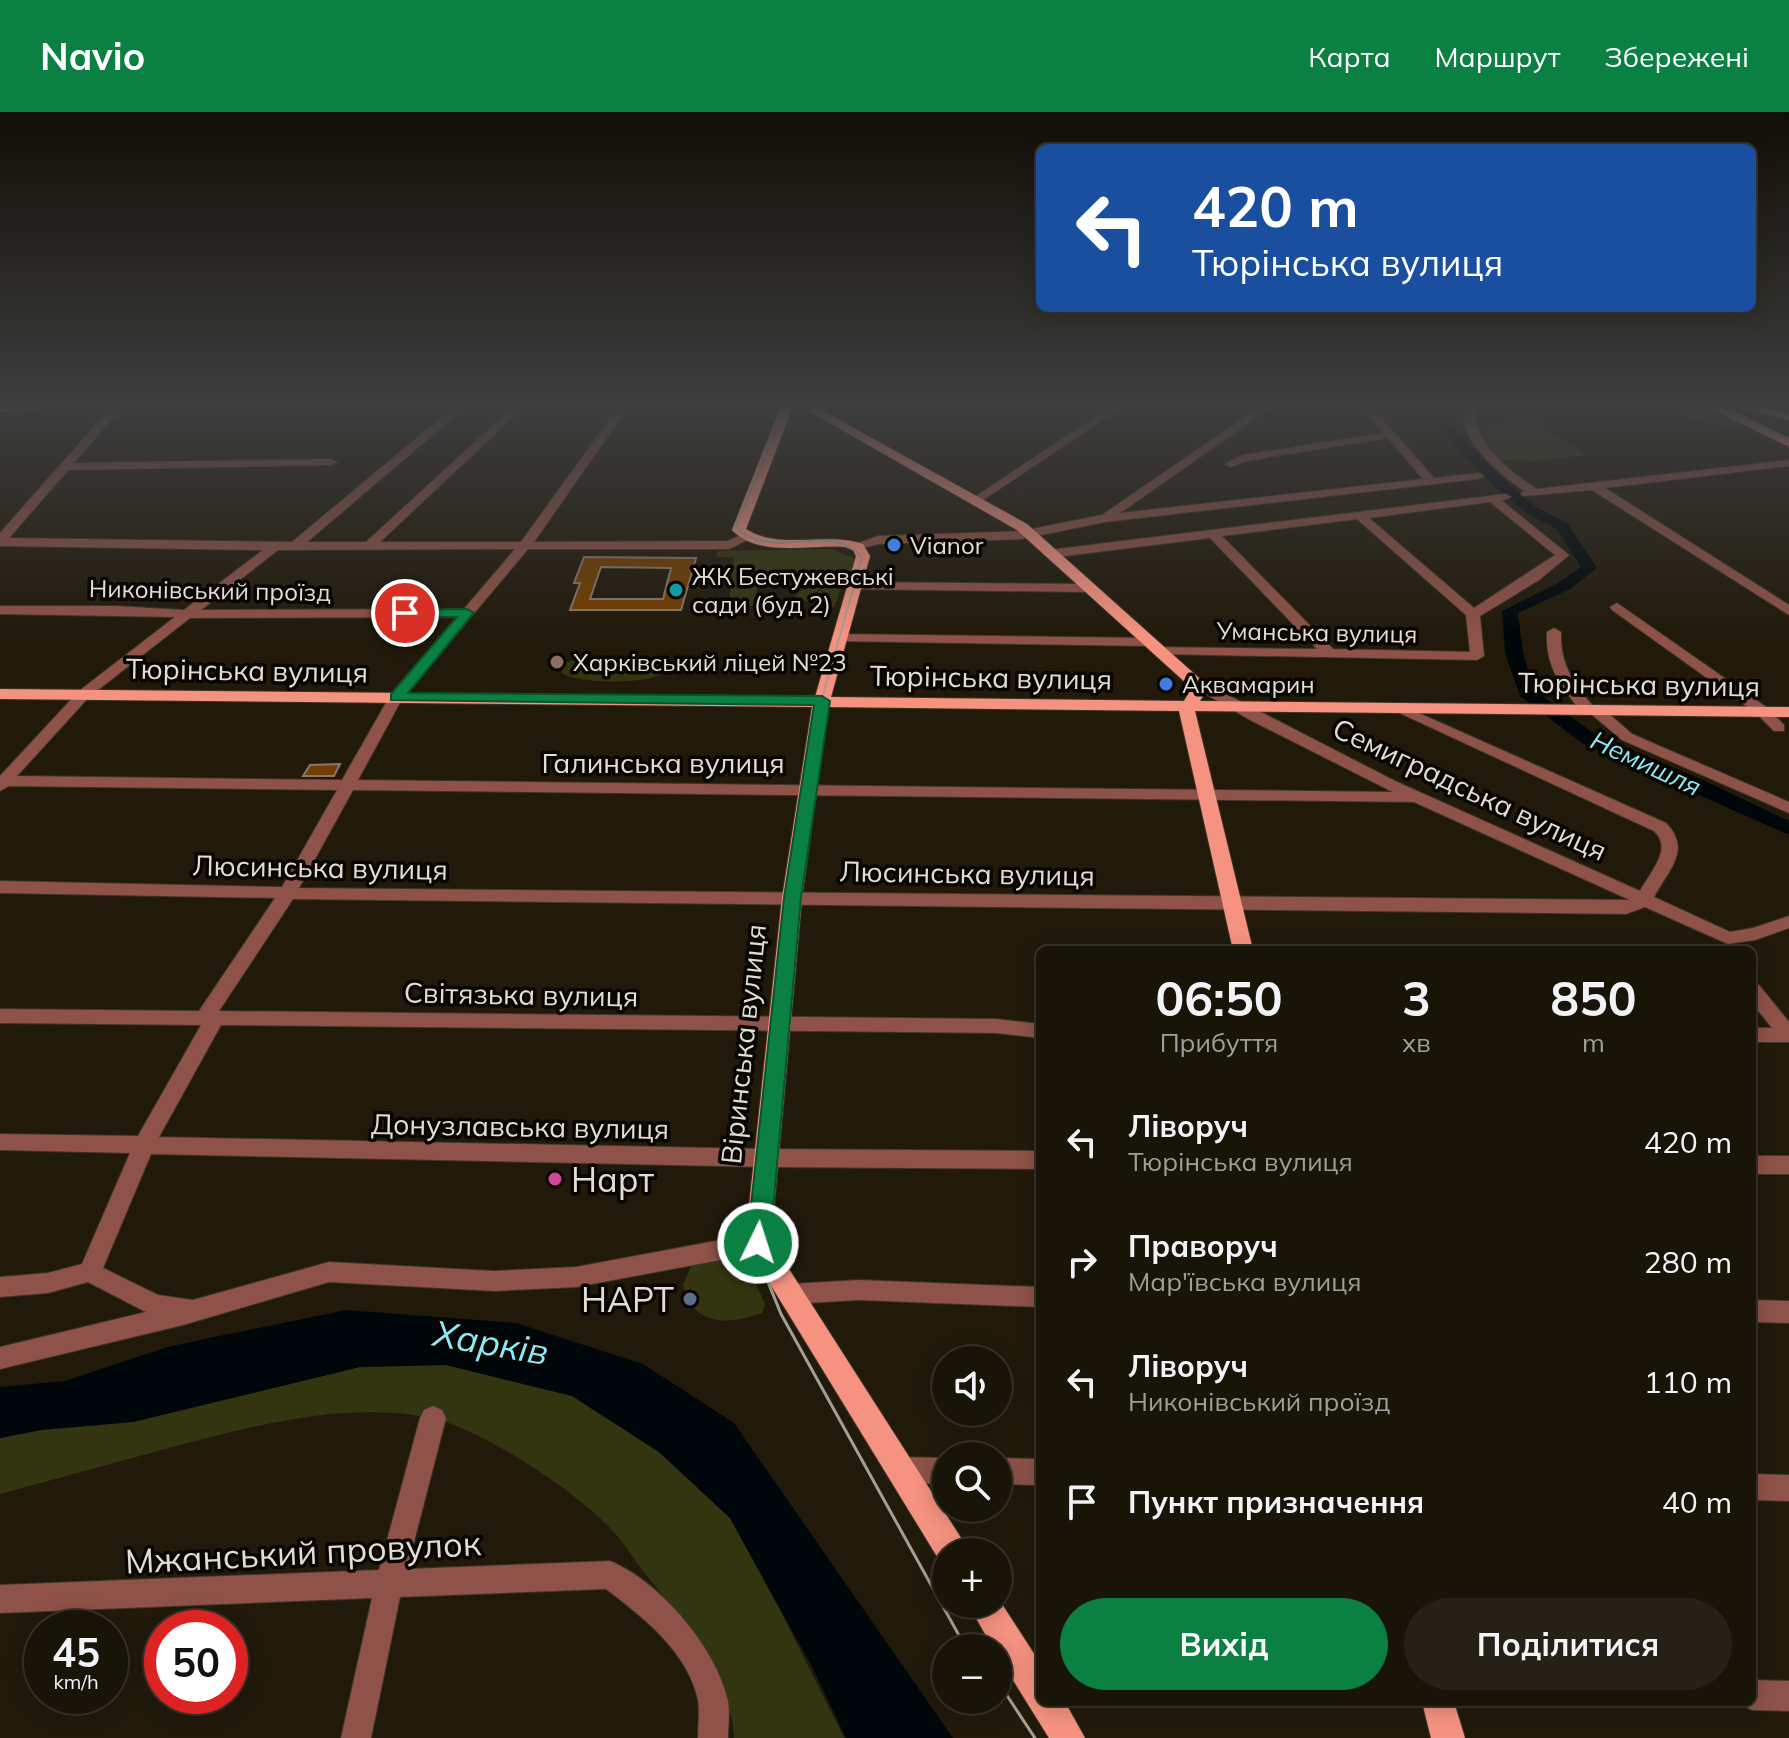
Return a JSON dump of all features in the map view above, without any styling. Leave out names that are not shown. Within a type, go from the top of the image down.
[{"type":"main road","points":[[756,482],[738,526],[747,537],[770,542],[835,541],[856,546]]},
{"type":"main road","name":"Семиградська вулиця","points":[[943,482],[1029,533],[1193,681]]},
{"type":"main road","name":"Віринська вулиця","points":[[758,1243],[792,898],[822,701],[863,557],[856,546]]},
{"type":"main road","points":[[1193,681],[1198,691],[1187,711],[1204,796],[1242,946]]},
{"type":"main road","name":"Тюрінська вулиця","points":[[0,694],[1789,712]]},
{"type":"main road","points":[[758,1243],[943,1538]]},
{"type":"main road","points":[[993,1618],[1036,1687]]},
{"type":"main road","points":[[1048,1706],[1068,1738]]},
{"type":"main road","points":[[1439,1706],[1448,1738]]},
{"type":"street","points":[[0,541],[52,482]]},
{"type":"street","points":[[296,545],[371,482]]},
{"type":"street","points":[[372,543],[438,482]]},
{"type":"street","points":[[90,1272],[144,1145],[209,1018],[350,786],[396,697],[526,544],[570,482]]},
{"type":"street","points":[[976,500],[1004,482]]},
{"type":"street","points":[[1105,518],[1158,482]]},
{"type":"street","points":[[856,546],[878,540],[1029,533],[1105,518],[1423,482]]},
{"type":"street","points":[[1516,482],[1531,494],[1629,482]]},
{"type":"street","points":[[1594,486],[1789,611]]},
{"type":"street","points":[[1350,490],[1381,512]]},
{"type":"street","points":[[1049,554],[1212,533],[1381,512],[1499,498],[1563,555],[1534,577],[1473,614],[1359,515]]},
{"type":"street","points":[[1212,533],[1331,655]]},
{"type":"street","points":[[0,541],[275,546],[372,543],[729,545],[747,537]]},
{"type":"street","points":[[0,549],[25,542]]},
{"type":"street","points":[[1,783],[84,694],[275,546]]},
{"type":"street","points":[[855,586],[1087,588]]},
{"type":"street","points":[[1617,607],[1761,710],[1779,728]]},
{"type":"street","name":"Никонівський проїзд","points":[[0,610],[115,610],[188,614],[467,613]]},
{"type":"street","name":"Уманська вулиця","points":[[840,638],[1152,646],[1331,655],[1477,656],[1473,614]]},
{"type":"street","points":[[1554,632],[1552,653],[1566,683],[1586,709],[1627,737],[1789,808]]},
{"type":"street","name":"Семиградська вулиця","points":[[1193,681],[1234,705],[1421,797],[1644,899],[1728,944]]},
{"type":"street","points":[[1398,709],[1660,827],[1670,837],[1672,848],[1644,899]]},
{"type":"street","name":"Галинська вулиця","points":[[1,783],[1421,797]]},
{"type":"street","name":"Люсинська вулиця","points":[[0,887],[287,894],[1626,908],[1644,899]]},
{"type":"street","points":[[1728,944],[1789,922]]},
{"type":"street","points":[[1756,995],[1789,1035]]},
{"type":"street","name":"Світязька вулиця","points":[[0,1016],[996,1026],[1036,1031]]},
{"type":"street","points":[[1756,1035],[1789,1035]]},
{"type":"street","name":"Донузлавська вулиця","points":[[0,1142],[765,1158],[1036,1160]]},
{"type":"street","points":[[1756,1165],[1789,1165]]},
{"type":"street","points":[[0,1358],[193,1311],[329,1272],[494,1281],[576,1277],[758,1243]]},
{"type":"street","points":[[0,1287],[48,1283],[90,1272],[155,1305],[193,1311]]},
{"type":"street","points":[[790,1294],[859,1290],[1036,1297]]},
{"type":"street","points":[[1756,1311],[1789,1312]]},
{"type":"street","points":[[356,1738],[389,1583],[433,1418]]},
{"type":"street","points":[[901,1470],[932,1471]]},
{"type":"street","points":[[1012,1471],[1036,1472]]},
{"type":"street","points":[[1756,1487],[1789,1488]]},
{"type":"street","name":"Мжанський провулок","points":[[0,1599],[112,1597],[610,1575],[652,1605],[703,1669],[713,1702],[713,1738]]},
{"type":"street","points":[[1756,1695],[1789,1696]]},
{"type":"green space","points":[[832,549],[854,558],[851,581],[771,579],[758,586],[756,595],[768,598],[764,602],[732,612],[728,610],[734,558],[716,557],[718,551]]},
{"type":"green space","points":[[842,586],[834,607],[795,596],[801,590]]},
{"type":"green space","points":[[586,656],[648,657],[661,662],[664,667],[660,675],[652,678],[625,681],[595,681],[562,673],[564,663]]},
{"type":"green space","points":[[745,1259],[765,1304],[762,1313],[725,1320],[714,1319],[695,1309],[683,1285],[691,1266],[710,1261]]},
{"type":"green space","points":[[446,1365],[572,1396],[659,1452],[730,1518],[844,1738],[734,1738],[725,1699],[702,1653],[610,1528],[575,1497],[500,1447],[431,1418],[362,1412],[293,1419],[224,1434],[0,1494],[0,1438],[41,1430],[133,1422],[360,1367]]},
{"type":"water","name":"Харків","points":[[346,1310],[516,1323],[643,1364],[734,1423],[932,1708],[932,1714],[936,1714],[953,1738],[846,1738],[812,1667],[730,1518],[659,1452],[572,1396],[446,1365],[360,1367],[133,1422],[41,1430],[0,1438],[0,1387],[65,1381],[171,1346]]},
{"type":"building","points":[[584,557],[696,558],[681,610],[570,610],[580,583],[574,583]],"holes":[[[601,567],[671,568],[663,599],[590,599]]]},
{"type":"building","points":[[340,764],[334,776],[303,776],[310,765]]},
{"type":"waterway","name":"Немишля","points":[[1498,482],[1531,510],[1562,526],[1589,568],[1564,586],[1510,611],[1514,653],[1526,692],[1589,739],[1698,785],[1789,829]]},
{"type":"tram line","points":[[754,482],[736,526],[749,537],[782,543],[834,542],[849,547],[862,558],[817,716],[790,894],[755,1227],[759,1262]]},
{"type":"tram line","points":[[759,1260],[781,1314],[958,1634]]},
{"type":"tram line","points":[[1012,1703],[1035,1738]]},
{"type":"place","name":"Vianor","points":[[894,545]]},
{"type":"place","name":"ЖК Бестужевські сади (буд 2)","points":[[676,590]]},
{"type":"place","name":"Харківський ліцей №23","points":[[557,662]]},
{"type":"place","name":"Аквамарин","points":[[1166,684]]},
{"type":"place","name":"Нарт","points":[[555,1179]]},
{"type":"place","name":"НАРТ","points":[[690,1299]]},
{"type":"route","points":[[405,613],[467,613],[396,697],[822,701],[792,898],[758,1243]]}]
